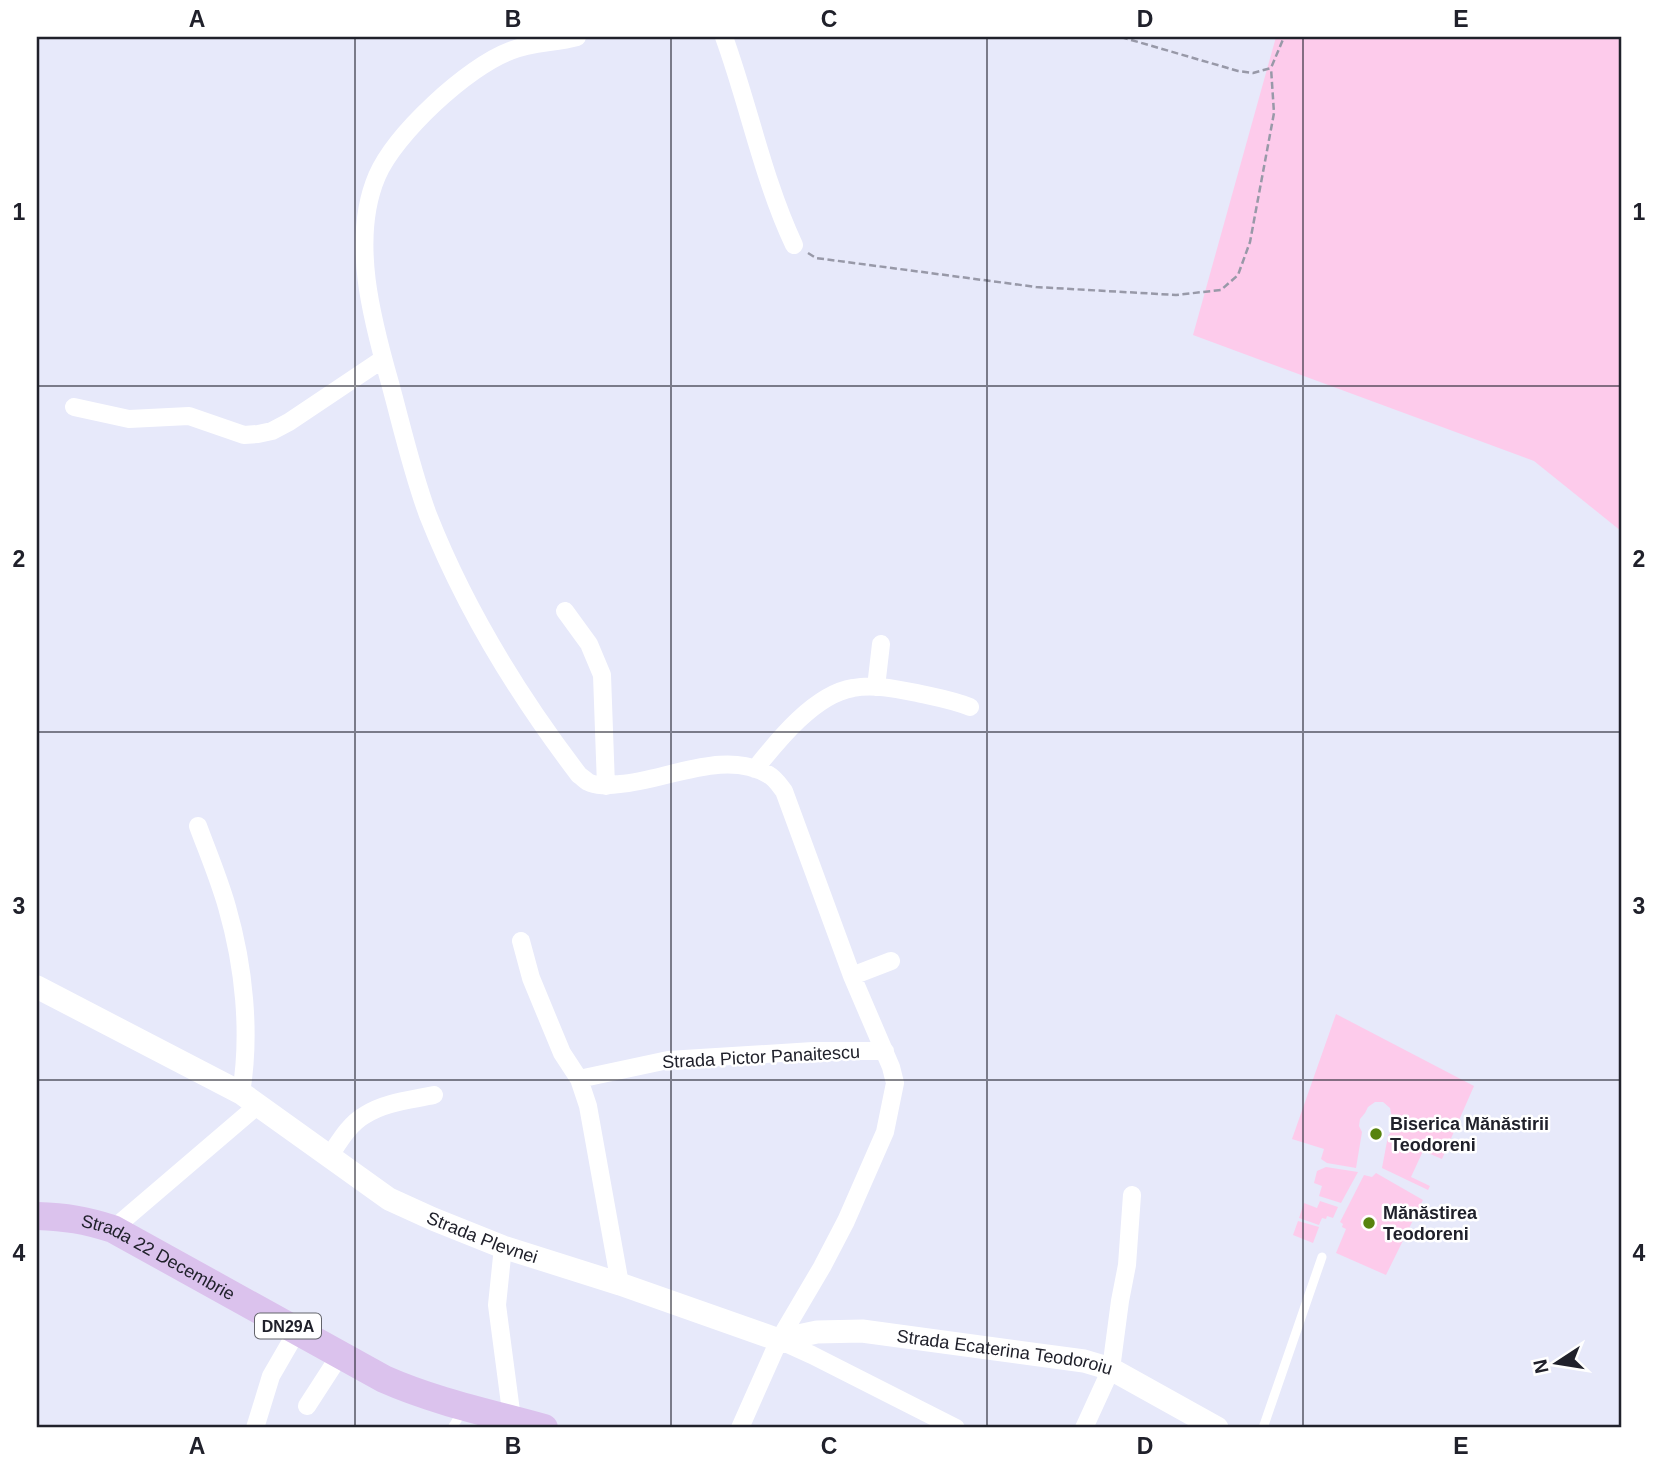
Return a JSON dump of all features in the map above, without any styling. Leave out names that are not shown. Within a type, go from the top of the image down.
[{"type":"main road","name":"Strada 22 Decembrie","points":[[37,1216],[67,1217],[113,1229],[458,1418],[512,1419],[544,1428]]},
{"type":"street","points":[[577,37],[512,50],[491,60],[449,92],[405,133],[377,175],[369,200],[366,282],[383,359],[428,515],[470,607],[524,699],[579,775],[590,783],[606,786],[632,783],[717,765],[741,766],[771,775],[784,791],[852,976],[891,1067],[894,1083],[885,1132],[846,1221],[779,1340],[740,1428]]},
{"type":"street","points":[[724,37],[780,215],[794,245]]},
{"type":"street","points":[[74,407],[129,419],[189,416],[244,435],[258,434],[289,422],[383,359]]},
{"type":"street","points":[[565,611],[589,644],[601,675],[606,786]]},
{"type":"street","points":[[876,687],[881,644]]},
{"type":"street","points":[[755,769],[771,748],[824,699],[851,688],[902,690],[970,707]]},
{"type":"street","points":[[113,1229],[250,1099],[242,985],[236,944],[224,897],[198,826]]},
{"type":"street","points":[[521,940],[531,978],[562,1053],[579,1079],[588,1106],[620,1284]]},
{"type":"street","points":[[852,976],[891,961]]},
{"type":"street","name":"Strada Plevnei","points":[[37,987],[250,1099],[389,1199],[503,1247],[620,1284],[779,1340],[956,1428]]},
{"type":"street","name":"Strada Pictor Panaitescu","points":[[579,1079],[668,1060],[813,1051],[885,1051]]},
{"type":"street","points":[[329,1157],[350,1127],[365,1115],[385,1106],[434,1096]]},
{"type":"street","points":[[1084,1428],[1111,1369],[1119,1301],[1127,1265],[1132,1195]]},
{"type":"street","points":[[503,1247],[497,1305],[512,1419]]},
{"type":"street","points":[[255,1428],[271,1376],[297,1331]]},
{"type":"street","name":"Strada Ecaterina Teodoroiu","points":[[779,1340],[817,1332],[862,1331],[1084,1361],[1111,1369],[1217,1428]]},
{"type":"street","points":[[307,1406],[340,1355]]},
{"type":"lane","points":[[1263,1428],[1322,1256]]},
{"type":"path","points":[[1121,37],[1238,71],[1253,73],[1271,68]]},
{"type":"path","points":[[794,245],[816,258],[1036,287],[1176,295],[1221,290],[1238,275],[1250,242],[1274,113],[1271,68],[1284,37]]},
{"type":"shaded area","points":[[1276,37],[1621,37],[1621,531],[1534,461],[1193,335]]},
{"type":"shaded area","points":[[1336,1014],[1474,1086],[1442,1159],[1423,1151],[1411,1177],[1430,1186],[1428,1190],[1382,1168],[1388,1136],[1394,1128],[1390,1108],[1383,1102],[1375,1102],[1368,1107],[1360,1119],[1362,1132],[1356,1168],[1327,1163],[1321,1159],[1324,1149],[1292,1139]]},
{"type":"shaded area","points":[[1326,1167],[1358,1172],[1341,1203],[1319,1196],[1322,1186],[1314,1183],[1317,1171]]},
{"type":"shaded area","points":[[1376,1173],[1423,1200],[1386,1275],[1336,1253],[1346,1229],[1340,1222],[1364,1175],[1372,1177]]},
{"type":"shaded area","points":[[1320,1201],[1338,1207],[1333,1218],[1322,1218],[1319,1225],[1299,1218],[1304,1203],[1317,1208]]},
{"type":"shaded area","points":[[1298,1221],[1319,1227],[1313,1243],[1293,1235]]},
{"type":"place","name":"Biserica Mănăstirii Teodoreni","points":[[1376,1134]]},
{"type":"place","name":"Mănăstirea Teodoreni","points":[[1369,1223]]}]
